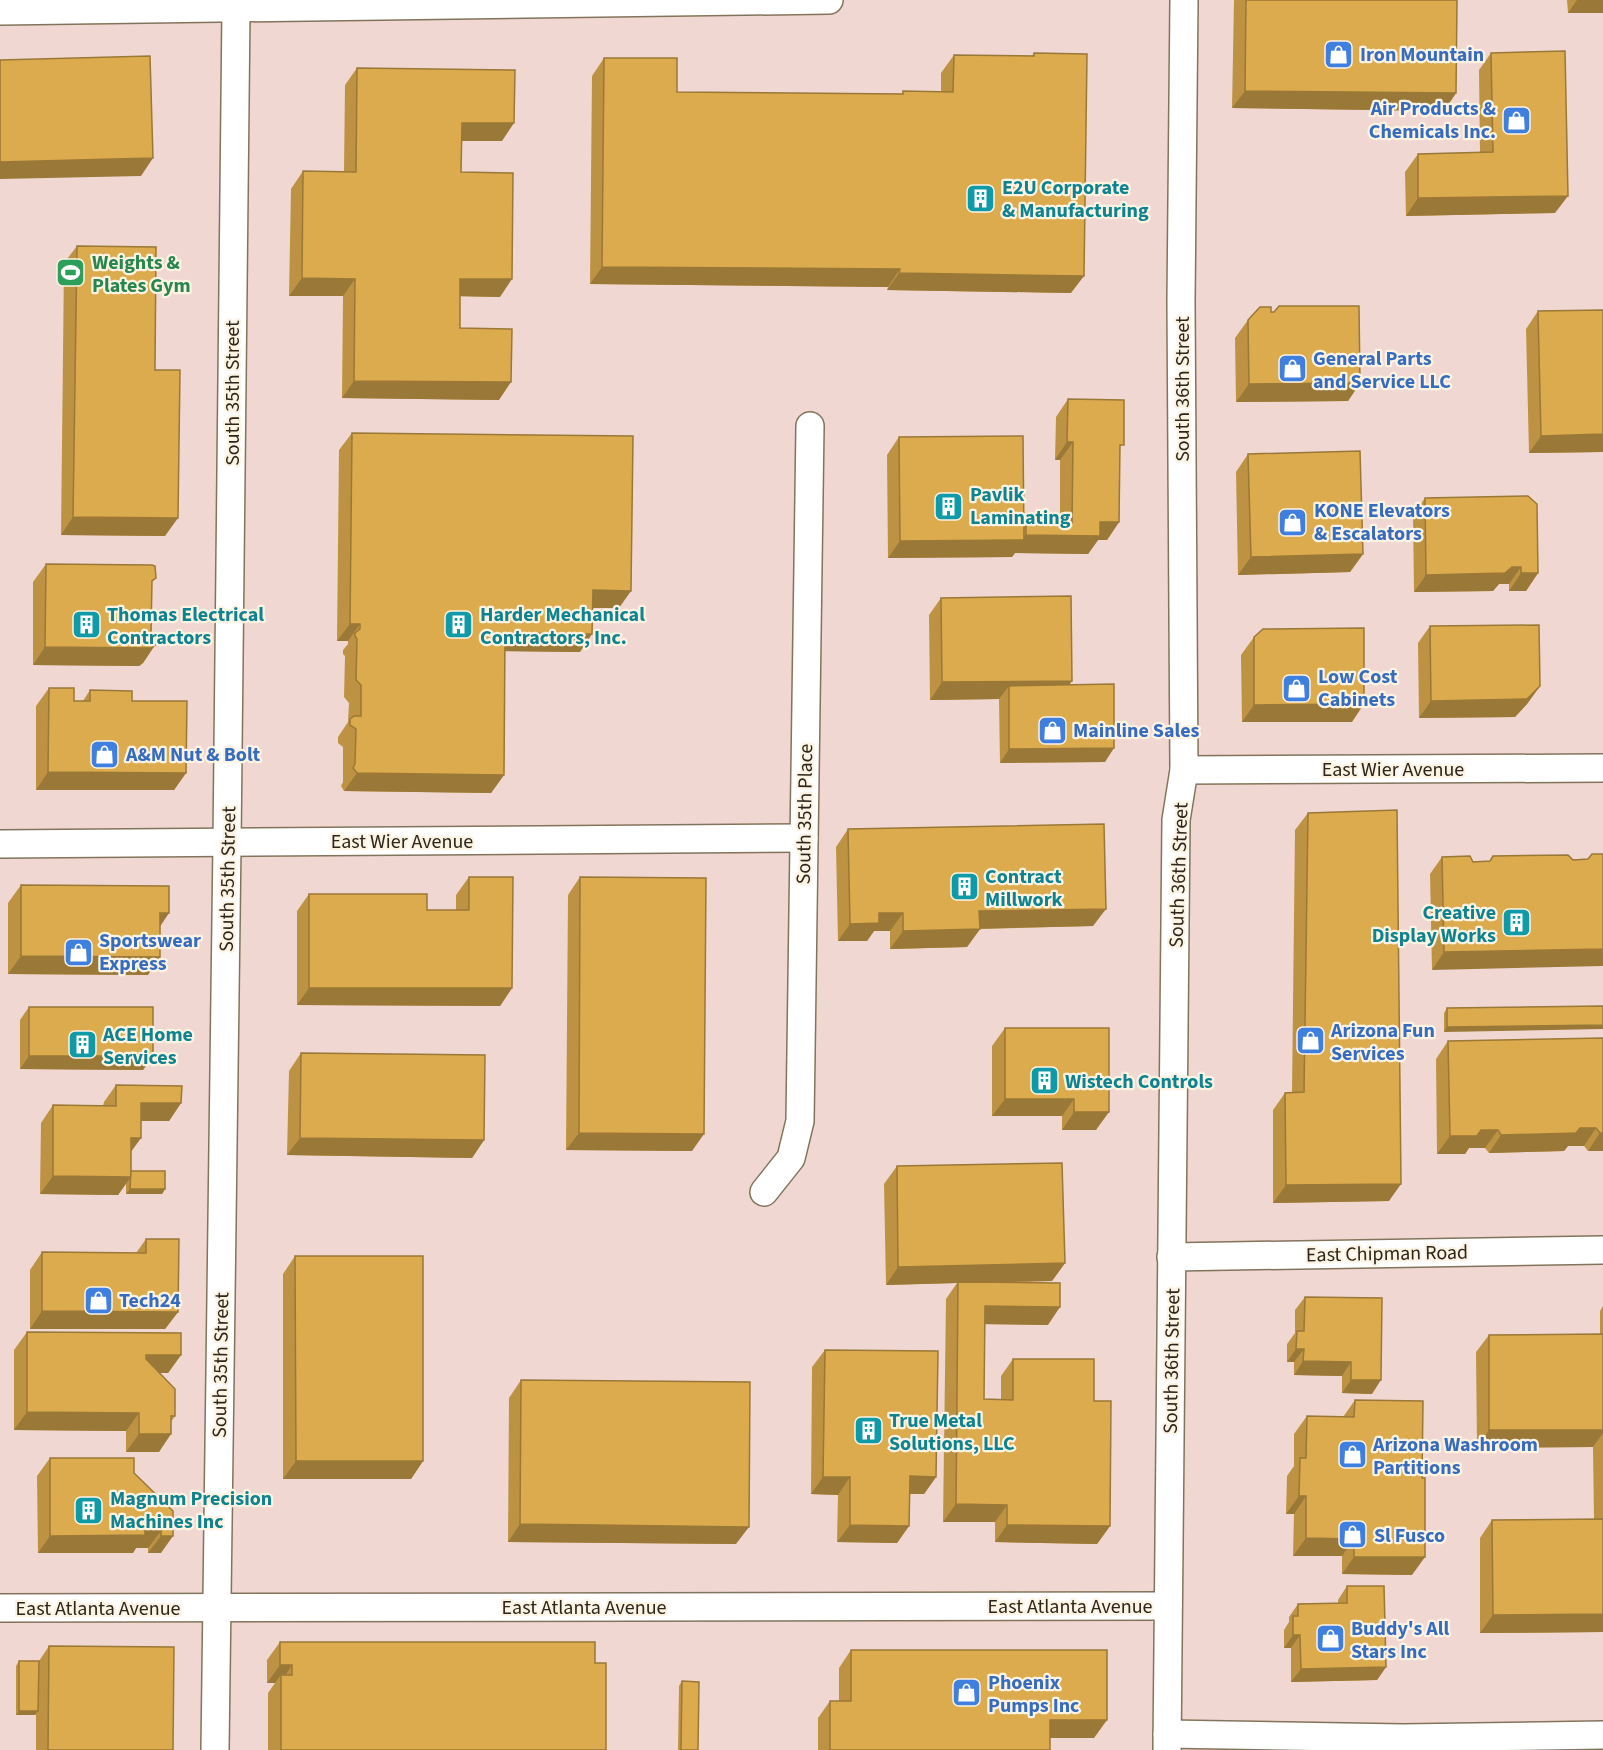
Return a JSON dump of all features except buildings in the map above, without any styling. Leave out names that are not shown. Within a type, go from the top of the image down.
[{"type":"street","points":[[0,11],[829,0]]},
{"type":"street","name":"South 36th Street","points":[[1167,1742],[1176,820],[1184,770],[1182,290],[1184,0]]},
{"type":"street","name":"South 35th Street","points":[[215,1750],[228,843],[236,9]]},
{"type":"street","name":"South 35th Place","points":[[764,1192],[791,1158],[800,1121],[810,426]]},
{"type":"street","name":"East Wier Avenue","points":[[1184,770],[1603,768]]},
{"type":"street","name":"East Wier Avenue","points":[[0,844],[804,838]]},
{"type":"street","name":"East Chipman Road","points":[[1171,1257],[1603,1250]]},
{"type":"street","name":"East Atlanta Avenue","points":[[0,1608],[1168,1605]]},
{"type":"street","points":[[1167,1742],[1603,1735]]},
{"type":"shaded area","points":[[0,0],[1603,0],[1603,1750],[0,1750]]},
{"type":"place","name":"Iron Mountain","points":[[1339,54]]},
{"type":"place","name":"Air Products & Chemicals Inc.","points":[[1517,120]]},
{"type":"place","name":"E2U Corporate & Manufacturing","points":[[981,199]]},
{"type":"place","name":"Weights & Plates Gym","points":[[71,273]]},
{"type":"place","name":"General Parts and Service LLC","points":[[1292,369]]},
{"type":"place","name":"Pavlik Laminating","points":[[949,506]]},
{"type":"place","name":"KONE Elevators & Escalators","points":[[1293,522]]},
{"type":"place","name":"Thomas Electrical Contractors","points":[[86,625]]},
{"type":"place","name":"Harder Mechanical Contractors, Inc.","points":[[459,625]]},
{"type":"place","name":"Low Cost Cabinets","points":[[1297,688]]},
{"type":"place","name":"Mainline Sales","points":[[1052,730]]},
{"type":"place","name":"A&M Nut & Bolt","points":[[105,754]]},
{"type":"place","name":"Contract Millwork","points":[[964,887]]},
{"type":"place","name":"Creative Display Works","points":[[1517,923]]},
{"type":"place","name":"Sportswear Express","points":[[78,952]]},
{"type":"place","name":"Arizona Fun Services","points":[[1310,1041]]},
{"type":"place","name":"ACE Home Services","points":[[82,1045]]},
{"type":"place","name":"Wistech Controls","points":[[1044,1081]]},
{"type":"place","name":"Tech24","points":[[98,1300]]},
{"type":"place","name":"True Metal Solutions, LLC","points":[[868,1431]]},
{"type":"place","name":"Arizona Washroom Partitions","points":[[1352,1455]]},
{"type":"place","name":"Magnum Precision Machines Inc","points":[[89,1510]]},
{"type":"place","name":"Sl Fusco","points":[[1353,1535]]},
{"type":"place","name":"Buddy's All Stars Inc","points":[[1330,1639]]},
{"type":"place","name":"Phoenix Pumps Inc","points":[[967,1693]]}]
